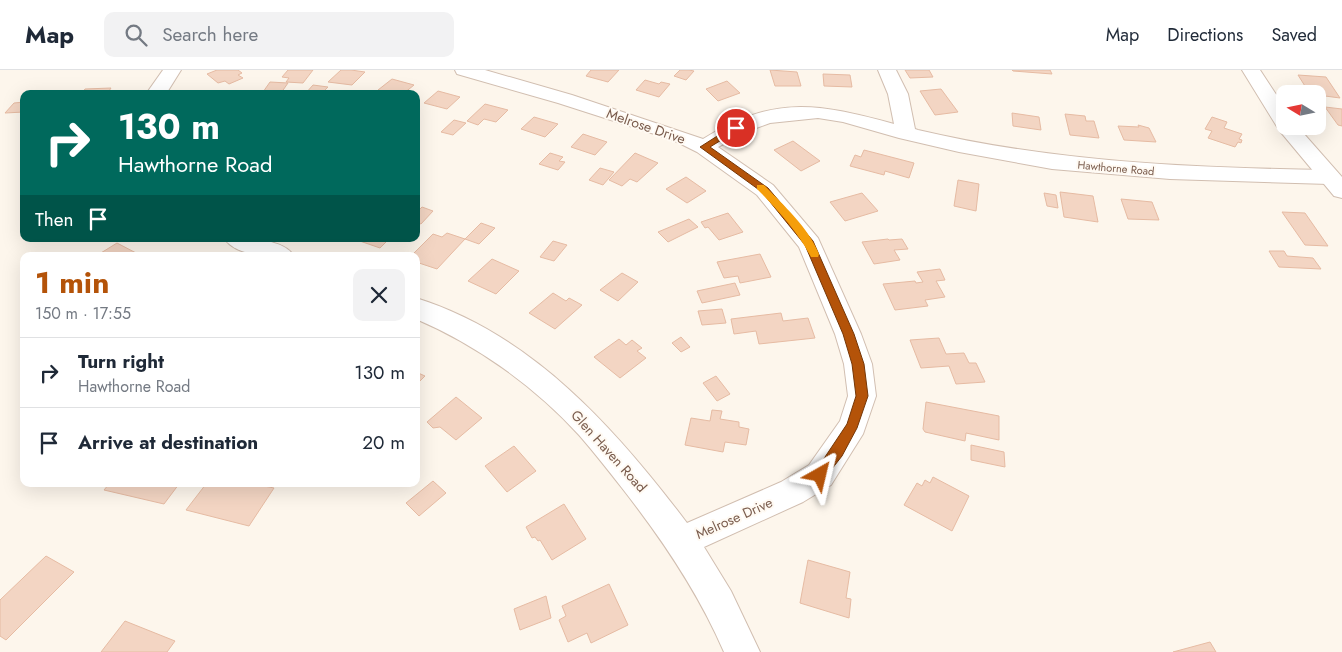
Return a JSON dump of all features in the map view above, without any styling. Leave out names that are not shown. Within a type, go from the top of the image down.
[{"type":"street","points":[[159,90],[172,70]]},
{"type":"street","name":"Melrose Drive","points":[[464,70],[680,136],[704,147],[765,190],[810,244],[848,334],[858,364],[862,396],[853,425],[837,452],[820,475],[792,492],[683,541]]},
{"type":"street","points":[[888,70],[898,94],[906,134]]},
{"type":"street","points":[[1251,70],[1276,109]]},
{"type":"street","name":"Hawthorne Road","points":[[704,147],[726,133],[760,117],[808,112],[840,116],[906,134],[1013,156],[1093,167],[1335,184]]},
{"type":"street","points":[[1294,135],[1335,184]]},
{"type":"street","points":[[245,242],[271,252]]},
{"type":"street","name":"Glen Haven Road","points":[[420,310],[471,334],[536,378],[584,420],[663,514],[683,541],[727,616],[742,652]]},
{"type":"building","points":[[217,70],[238,70],[242,73],[238,75],[243,78],[229,84],[225,81],[218,83],[207,74]]},
{"type":"building","points":[[288,70],[313,70],[303,83],[286,82],[289,78],[282,77]]},
{"type":"building","points":[[341,70],[365,72],[352,85],[328,82]]},
{"type":"building","points":[[591,70],[619,70],[608,82],[586,76]]},
{"type":"building","points":[[680,70],[694,71],[686,80],[674,76]]},
{"type":"building","points":[[770,70],[797,72],[801,86],[775,86]]},
{"type":"building","points":[[905,70],[929,70],[933,77],[910,78]]},
{"type":"building","points":[[1050,70],[1052,74],[1013,71]]},
{"type":"building","points":[[823,74],[850,75],[852,87],[824,86]]},
{"type":"building","points":[[1298,75],[1326,77],[1340,98],[1326,96],[1326,85],[1304,85]]},
{"type":"building","points":[[392,79],[414,85],[408,90],[378,90]]},
{"type":"building","points":[[645,80],[659,84],[661,82],[670,84],[659,97],[636,90]]},
{"type":"building","points":[[727,81],[740,93],[718,101],[706,89]]},
{"type":"building","points":[[270,82],[288,83],[283,90],[264,90]]},
{"type":"building","points":[[313,85],[328,87],[325,90],[309,90]]},
{"type":"building","points":[[111,88],[110,90],[84,90],[85,89]]},
{"type":"building","points":[[941,89],[958,112],[935,115],[920,91]]},
{"type":"building","points":[[438,91],[460,97],[447,109],[424,103]]},
{"type":"building","points":[[20,102],[20,112],[5,113],[14,103]]},
{"type":"building","points":[[485,104],[508,110],[496,122],[484,119],[478,125],[467,121]]},
{"type":"building","points":[[1326,107],[1342,109],[1342,126],[1338,125]]},
{"type":"building","points":[[1012,113],[1039,117],[1041,130],[1013,126]]},
{"type":"building","points":[[1065,114],[1085,116],[1086,121],[1094,121],[1099,138],[1070,135]]},
{"type":"building","points":[[534,117],[558,124],[545,137],[521,129]]},
{"type":"building","points":[[1212,117],[1227,122],[1224,128],[1242,134],[1239,139],[1242,140],[1241,143],[1238,142],[1235,147],[1208,138],[1212,131],[1205,129]]},
{"type":"building","points":[[454,120],[466,123],[453,135],[441,132]]},
{"type":"building","points":[[1138,125],[1149,128],[1156,142],[1124,140],[1118,126],[1139,127]]},
{"type":"building","points":[[583,134],[607,142],[595,155],[571,147]]},
{"type":"building","points":[[793,141],[820,161],[801,171],[774,150]]},
{"type":"building","points":[[864,150],[914,163],[909,178],[885,171],[884,175],[850,166],[855,155],[861,157]]},
{"type":"building","points":[[550,153],[563,157],[559,161],[565,162],[558,170],[539,164]]},
{"type":"building","points":[[635,153],[658,163],[637,182],[630,179],[622,186],[609,180]]},
{"type":"building","points":[[600,168],[614,172],[603,185],[589,180]]},
{"type":"building","points":[[686,177],[706,191],[687,203],[666,189]]},
{"type":"building","points":[[958,180],[979,184],[976,211],[954,206]]},
{"type":"building","points":[[1060,192],[1093,196],[1098,222],[1064,217]]},
{"type":"building","points":[[862,193],[878,211],[845,221],[830,202]]},
{"type":"building","points":[[1044,193],[1056,195],[1058,208],[1047,206]]},
{"type":"building","points":[[1121,199],[1152,202],[1159,220],[1128,219]]},
{"type":"building","points":[[422,207],[433,211],[421,224],[420,224],[420,209]]},
{"type":"building","points":[[1282,212],[1305,213],[1328,246],[1305,245]]},
{"type":"building","points":[[728,213],[743,232],[719,240],[701,222]]},
{"type":"building","points":[[689,219],[698,227],[668,242],[658,232]]},
{"type":"building","points":[[481,223],[495,228],[479,244],[465,239]]},
{"type":"building","points":[[447,233],[465,239],[437,269],[420,263],[420,252],[415,252],[433,234],[442,237]]},
{"type":"building","points":[[902,239],[908,249],[894,250],[900,260],[874,264],[862,242]]},
{"type":"building","points":[[553,241],[567,245],[554,261],[540,257]]},
{"type":"building","points":[[363,242],[386,242],[380,248]]},
{"type":"building","points":[[117,243],[134,252],[102,252]]},
{"type":"building","points":[[1269,251],[1284,251],[1287,256],[1313,258],[1321,269],[1279,267]]},
{"type":"building","points":[[760,254],[771,277],[740,283],[738,276],[724,278],[717,262]]},
{"type":"building","points":[[492,259],[519,271],[496,294],[468,281]]},
{"type":"building","points":[[940,269],[945,280],[936,281],[945,297],[925,300],[928,306],[895,310],[883,284],[923,282],[917,272]]},
{"type":"building","points":[[622,273],[638,282],[618,301],[600,290]]},
{"type":"building","points":[[735,283],[740,295],[702,303],[697,291]]},
{"type":"building","points":[[553,293],[566,301],[569,298],[582,305],[555,329],[529,313]]},
{"type":"building","points":[[722,309],[726,323],[702,325],[698,311]]},
{"type":"building","points":[[781,313],[783,321],[808,318],[815,338],[759,344],[756,331],[734,334],[731,319]]},
{"type":"building","points":[[681,337],[690,347],[681,352],[672,343]]},
{"type":"building","points":[[939,338],[946,354],[964,353],[969,363],[976,363],[985,382],[956,384],[949,366],[921,368],[910,340]]},
{"type":"building","points":[[619,339],[626,345],[632,340],[642,348],[637,351],[646,358],[620,378],[594,357]]},
{"type":"building","points":[[420,374],[425,376],[420,381]]},
{"type":"building","points":[[716,376],[730,394],[717,401],[703,383]]},
{"type":"building","points":[[456,397],[482,418],[456,440],[440,427],[433,428],[427,422]]},
{"type":"building","points":[[926,402],[999,416],[999,440],[966,433],[965,441],[925,432],[923,429]]},
{"type":"building","points":[[712,410],[722,411],[720,419],[739,422],[739,427],[749,429],[746,445],[725,442],[723,452],[685,445],[691,418],[710,421]]},
{"type":"building","points":[[971,445],[1004,452],[1005,467],[971,460]]},
{"type":"building","points":[[514,446],[536,471],[507,492],[485,466]]},
{"type":"building","points":[[933,477],[969,496],[952,531],[904,505],[917,483],[922,486],[925,480],[930,483]]},
{"type":"building","points":[[433,481],[446,493],[419,516],[406,503]]},
{"type":"building","points":[[106,487],[177,487],[164,504],[104,490]]},
{"type":"building","points":[[204,487],[274,488],[249,526],[186,510]]},
{"type":"building","points":[[564,504],[586,539],[552,560],[540,540],[538,541],[535,537],[532,538],[526,527]]},
{"type":"building","points":[[46,556],[74,572],[6,640],[0,636],[0,600]]},
{"type":"building","points":[[808,560],[850,572],[846,598],[851,599],[849,618],[800,603]]},
{"type":"building","points":[[609,584],[628,625],[591,643],[587,633],[568,642],[559,620],[566,616],[562,606]]},
{"type":"building","points":[[546,596],[551,618],[520,630],[514,609]]},
{"type":"building","points":[[125,621],[175,641],[167,652],[101,652]]},
{"type":"building","points":[[1210,642],[1216,652],[1173,652]]},
{"type":"slow traffic","points":[[761,187],[810,244],[814,254]]},
{"type":"route","points":[[736,128],[704,147],[765,190],[810,244],[848,334],[858,364],[862,396],[853,425],[837,452],[820,475]]}]
